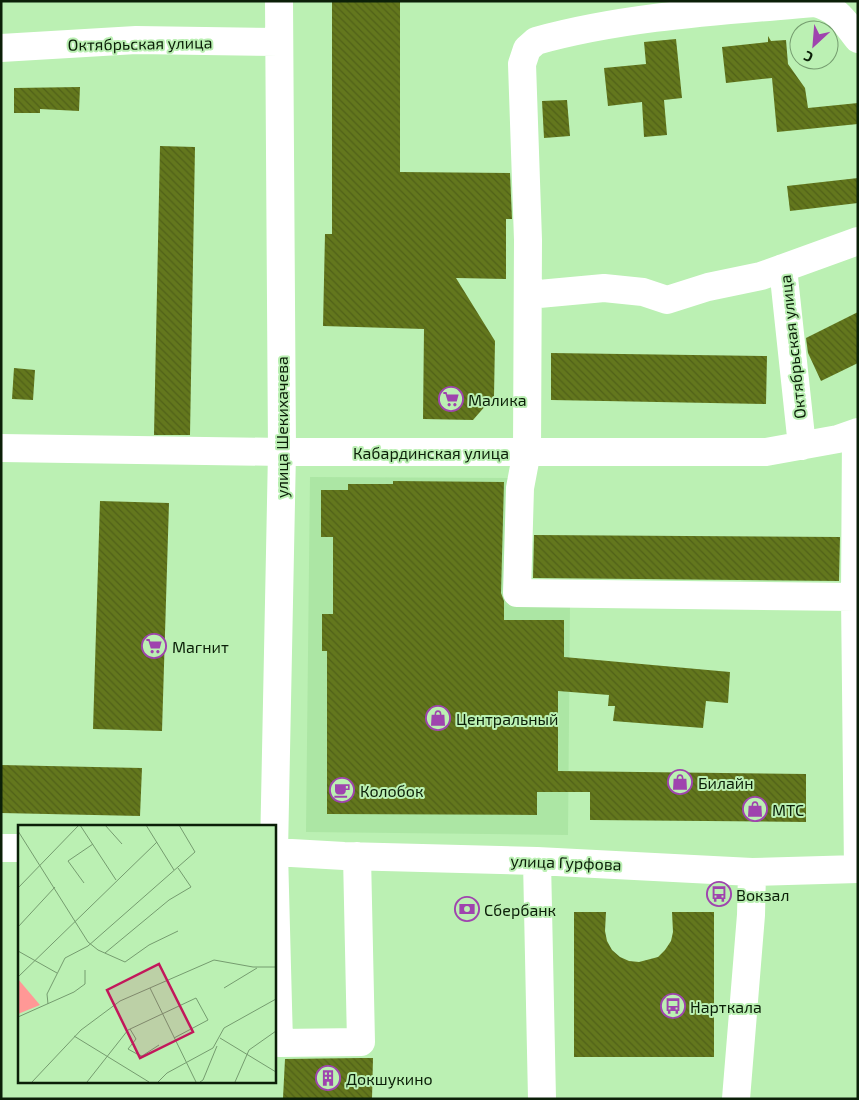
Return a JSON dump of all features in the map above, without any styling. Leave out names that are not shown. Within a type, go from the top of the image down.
[{"type":"street","name":"улица Шекихачева","points":[[275,825],[282,452],[279,1]]},
{"type":"street","points":[[855,597],[517,593],[520,488],[527,451],[528,295],[522,64],[527,49],[536,41],[619,24],[714,11],[815,3],[828,6],[858,39]]},
{"type":"street","name":"Октябрьская улица","points":[[1,48],[136,40],[279,42]]},
{"type":"street","name":"Октябрьская улица","points":[[802,446],[783,268],[858,241]]},
{"type":"street","points":[[528,295],[604,288],[643,292],[667,300],[708,287],[761,276],[783,268]]},
{"type":"street","points":[[857,432],[855,597],[858,869]]},
{"type":"street","name":"Кабардинская улица","points":[[1,448],[282,452],[766,452],[838,439],[857,432]]},
{"type":"street","points":[[1,848],[18,848]]},
{"type":"street","name":"улица Гурфова","points":[[275,852],[537,861],[752,872],[858,869]]},
{"type":"street","name":"улица Шекихачева","points":[[275,890],[279,1043],[361,1042],[357,856]]},
{"type":"street","points":[[537,861],[542,1099]]},
{"type":"street","points":[[736,1099],[751,915],[752,872]]},
{"type":"shaded area","name":"Центральный","points":[[310,477],[510,478],[511,604],[570,605],[568,835],[306,832]]},
{"type":"building","points":[[332,1],[400,1],[400,172],[510,173],[512,219],[506,219],[506,279],[456,278],[495,341],[494,396],[473,420],[423,419],[424,329],[323,326],[325,234],[332,234]]},
{"type":"building","points":[[768,36],[771,41],[786,40],[789,70],[792,70],[805,88],[808,108],[858,103],[858,124],[777,132],[772,78],[726,83],[722,47],[768,42]]},
{"type":"building","points":[[676,39],[682,98],[664,100],[667,135],[644,137],[642,102],[608,106],[604,68],[646,64],[644,42]]},
{"type":"building","points":[[80,87],[79,111],[40,109],[40,113],[14,113],[14,88]]},
{"type":"building","points":[[567,100],[570,136],[544,138],[542,101]]},
{"type":"building","points":[[160,146],[195,147],[190,435],[154,435]]},
{"type":"building","points":[[858,178],[858,203],[790,211],[787,186]]},
{"type":"building","points":[[858,312],[858,363],[821,381],[808,353],[806,338]]},
{"type":"building","points":[[551,353],[767,356],[766,404],[551,400]]},
{"type":"building","points":[[14,368],[35,370],[33,400],[12,399]]},
{"type":"building","name":"Центральный","points":[[393,481],[504,482],[501,593],[504,601],[504,620],[564,620],[564,657],[730,672],[728,703],[706,701],[703,728],[613,721],[615,706],[608,706],[609,695],[558,691],[558,771],[806,774],[806,822],[590,820],[590,792],[537,792],[537,815],[327,814],[327,651],[322,651],[322,614],[333,614],[333,537],[321,537],[321,490],[348,490],[348,484],[393,484]]},
{"type":"building","points":[[100,501],[169,503],[162,731],[93,729]]},
{"type":"building","points":[[534,535],[840,537],[839,581],[533,578]]},
{"type":"building","points":[[1,765],[142,768],[140,816],[1,813]]},
{"type":"building","points":[[574,912],[606,912],[605,931],[607,941],[612,950],[620,957],[629,961],[639,962],[658,957],[671,941],[673,932],[672,912],[714,912],[714,1057],[574,1057]]},
{"type":"building","name":"Докшукино","points":[[373,1058],[372,1099],[283,1098],[285,1059]]},
{"type":"place","name":"Малика","points":[[451,399]]},
{"type":"place","name":"Магнит","points":[[154,646]]},
{"type":"place","name":"Центральный","points":[[438,718]]},
{"type":"place","name":"Билайн","points":[[680,782]]},
{"type":"place","name":"Колобок","points":[[342,790]]},
{"type":"place","name":"МТС","points":[[755,809]]},
{"type":"place","name":"Вокзал","points":[[719,894]]},
{"type":"place","name":"Сбербанк","points":[[467,909]]},
{"type":"place","name":"Нарткала","points":[[673,1006]]},
{"type":"place","name":"Докшукино","points":[[328,1078]]}]
